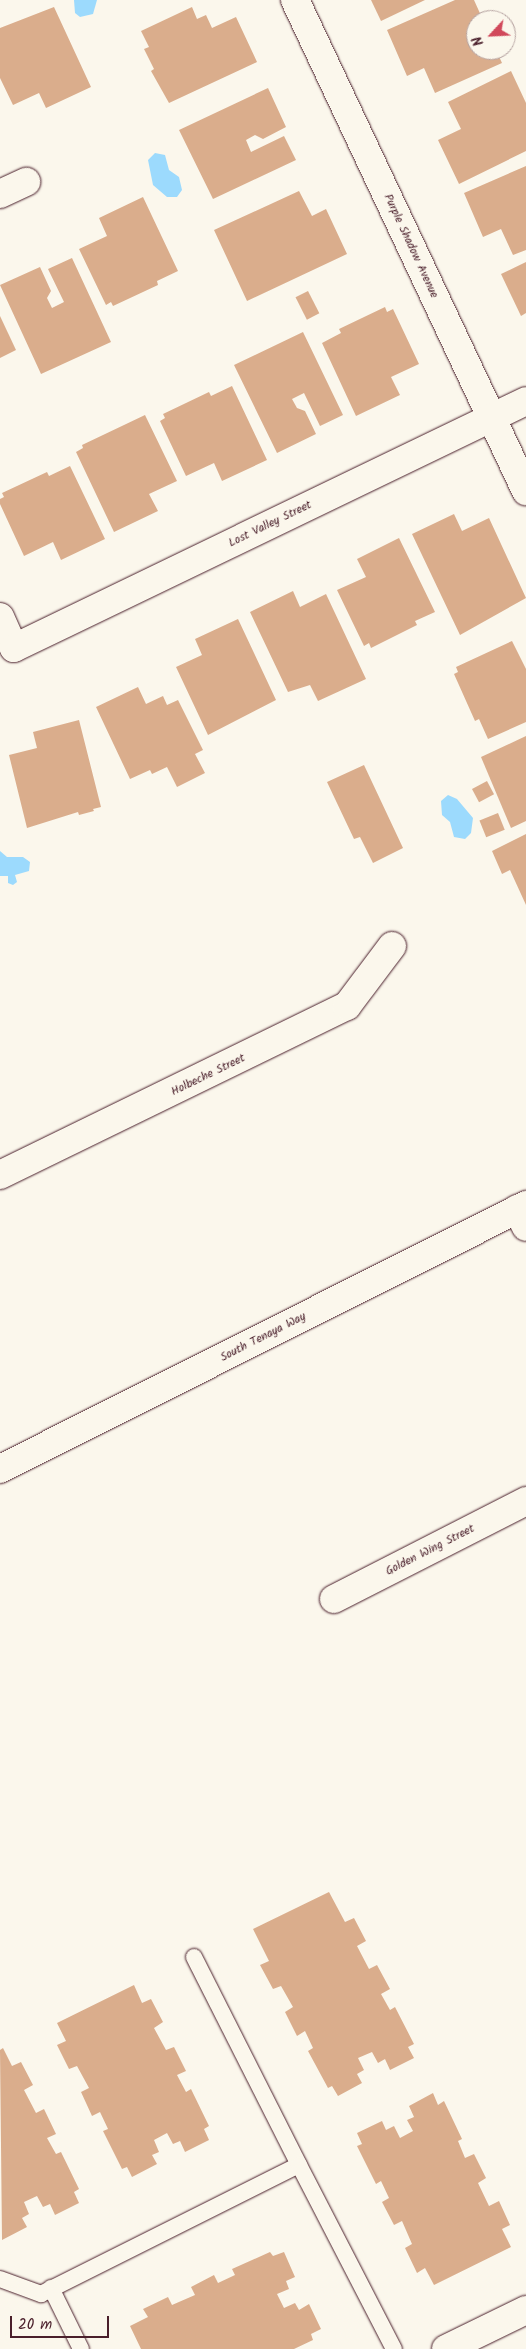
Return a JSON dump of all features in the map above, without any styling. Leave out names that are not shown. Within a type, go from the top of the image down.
[{"type":"street","name":"Purple Shadow Avenue","points":[[295,0],[526,491]]},
{"type":"street","points":[[0,194],[26,182]]},
{"type":"street","name":"Lost Valley Street","points":[[0,617],[14,648],[526,401]]},
{"type":"street","name":"Holbeche Street","points":[[0,1175],[348,1006],[392,946]]},
{"type":"street","name":"South Tenaya Way","points":[[0,1469],[523,1214]]},
{"type":"street","name":"Golden Wing Street","points":[[334,1599],[526,1501]]},
{"type":"street","points":[[446,2349],[526,2310]]},
{"type":"lane","points":[[194,1957],[394,2349]]},
{"type":"lane","points":[[0,2279],[41,2294],[299,2165]]},
{"type":"lane","points":[[51,2288],[81,2349]]},
{"type":"water","points":[[74,0],[97,0],[93,14],[80,17],[75,13]]},
{"type":"water","points":[[155,153],[165,155],[169,170],[179,177],[182,190],[177,197],[167,197],[153,185],[148,160]]},
{"type":"water","points":[[448,795],[457,799],[473,818],[471,833],[465,839],[454,837],[450,822],[442,815],[441,801]]},
{"type":"water","points":[[0,851],[7,857],[23,857],[30,862],[29,871],[15,875],[17,882],[13,885],[8,883],[8,876],[0,876]]},
{"type":"building","points":[[371,0],[425,0],[381,21]]},
{"type":"building","points":[[455,0],[474,0],[478,10],[466,10],[466,60],[501,60],[502,63],[435,93],[424,68],[407,76],[387,30]]},
{"type":"building","points":[[54,7],[91,87],[46,108],[39,93],[13,105],[0,78],[0,28]]},
{"type":"building","points":[[192,7],[197,19],[206,15],[212,28],[236,17],[257,62],[169,103],[151,71],[154,69],[144,49],[149,47],[141,31]]},
{"type":"building","points":[[511,71],[526,103],[526,151],[459,184],[438,140],[461,129],[448,102]]},
{"type":"building","points":[[268,88],[286,127],[263,139],[255,135],[246,140],[251,152],[284,136],[296,160],[213,199],[179,130]]},
{"type":"building","points":[[526,166],[526,250],[513,255],[501,229],[483,237],[464,193]]},
{"type":"building","points":[[299,191],[312,216],[326,209],[347,254],[247,301],[214,230]]},
{"type":"building","points":[[143,197],[178,271],[157,281],[158,285],[113,306],[111,302],[106,305],[79,249],[107,236],[99,218]]},
{"type":"building","points":[[72,258],[111,342],[41,374],[0,285],[40,267],[51,291],[47,298],[52,308],[64,302],[48,269]]},
{"type":"building","points":[[526,262],[526,313],[521,316],[501,274]]},
{"type":"building","points":[[308,291],[319,313],[307,320],[296,297]]},
{"type":"building","points":[[385,307],[387,312],[393,309],[419,364],[391,377],[400,395],[356,416],[322,343],[341,333],[339,329]]},
{"type":"building","points":[[0,316],[16,350],[0,358]]},
{"type":"building","points":[[303,332],[343,415],[320,426],[304,393],[292,399],[297,408],[305,411],[316,434],[277,453],[234,365]]},
{"type":"building","points":[[232,386],[267,460],[222,481],[214,463],[186,476],[160,421],[165,418],[163,414],[209,392],[211,396]]},
{"type":"building","points":[[145,415],[177,481],[149,494],[158,511],[114,532],[76,452],[83,448],[82,445]]},
{"type":"building","points":[[70,466],[105,539],[61,560],[53,542],[24,556],[0,504],[0,499],[4,497],[2,493],[47,472],[49,476]]},
{"type":"building","points":[[454,514],[462,531],[489,518],[526,598],[460,635],[412,534]]},
{"type":"building","points":[[399,538],[435,612],[415,621],[417,625],[371,648],[369,643],[364,646],[337,590],[366,577],[357,559]]},
{"type":"building","points":[[293,591],[300,607],[326,594],[366,679],[318,701],[310,685],[288,692],[250,612]]},
{"type":"building","points":[[238,619],[276,700],[208,735],[176,667],[202,655],[195,639]]},
{"type":"building","points":[[512,641],[526,669],[526,722],[488,739],[479,719],[475,721],[454,674],[458,672],[456,667]]},
{"type":"building","points":[[138,687],[146,704],[163,696],[167,705],[178,700],[203,750],[195,754],[205,773],[177,787],[167,767],[152,774],[150,770],[130,779],[96,707]]},
{"type":"building","points":[[79,720],[101,807],[93,809],[94,811],[79,815],[78,812],[27,828],[9,755],[37,748],[33,732]]},
{"type":"building","points":[[526,736],[526,821],[511,828],[481,757]]},
{"type":"building","points":[[364,765],[403,848],[373,863],[360,837],[354,839],[327,782]]},
{"type":"building","points":[[487,781],[494,794],[479,802],[472,789]]},
{"type":"building","points":[[498,813],[505,830],[486,837],[479,820]]},
{"type":"building","points":[[526,834],[526,905],[510,870],[502,874],[492,851]]},
{"type":"building","points":[[329,1892],[345,1922],[354,1918],[366,1941],[357,1946],[369,1969],[377,1965],[390,1989],[381,1994],[390,2010],[395,2007],[414,2044],[408,2047],[414,2058],[390,2070],[385,2059],[378,2063],[372,2052],[358,2058],[364,2070],[357,2074],[362,2083],[338,2096],[332,2086],[328,2088],[308,2051],[313,2048],[305,2031],[297,2036],[285,2012],[293,2007],[281,1986],[273,1989],[260,1965],[269,1961],[253,1929]]},
{"type":"building","points":[[134,1985],[142,2003],[151,1999],[163,2022],[154,2028],[166,2050],[174,2047],[186,2071],[177,2075],[186,2092],[191,2089],[209,2126],[204,2129],[209,2140],[185,2152],[180,2141],[173,2144],[167,2133],[154,2140],[159,2152],[152,2155],[157,2164],[132,2177],[127,2167],[122,2169],[103,2131],[108,2129],[100,2112],[92,2116],[81,2092],[89,2088],[77,2066],[69,2069],[57,2045],[66,2041],[57,2023]]},
{"type":"building","points":[[3,2048],[12,2066],[21,2062],[33,2085],[24,2090],[36,2113],[44,2109],[56,2134],[47,2138],[56,2154],[61,2152],[79,2189],[74,2192],[79,2203],[55,2215],[50,2204],[43,2207],[37,2196],[24,2202],[29,2214],[22,2218],[27,2227],[2,2240],[0,2050]]},
{"type":"building","points":[[433,2093],[438,2105],[444,2101],[462,2139],[458,2141],[465,2158],[474,2154],[486,2178],[478,2183],[489,2206],[499,2201],[510,2225],[502,2229],[511,2247],[434,2285],[425,2268],[417,2273],[405,2248],[412,2244],[402,2221],[394,2225],[382,2202],[389,2198],[381,2181],[376,2184],[357,2146],[362,2144],[357,2133],[382,2121],[386,2130],[394,2126],[400,2138],[413,2131],[407,2120],[414,2117],[409,2106]]},
{"type":"building","points":[[270,2252],[273,2256],[284,2252],[295,2277],[286,2281],[289,2289],[277,2294],[284,2308],[295,2303],[299,2310],[309,2304],[321,2329],[311,2334],[313,2340],[294,2349],[141,2349],[130,2326],[148,2317],[143,2309],[168,2297],[172,2305],[195,2295],[191,2287],[214,2275],[218,2283],[235,2275],[232,2269]]}]
